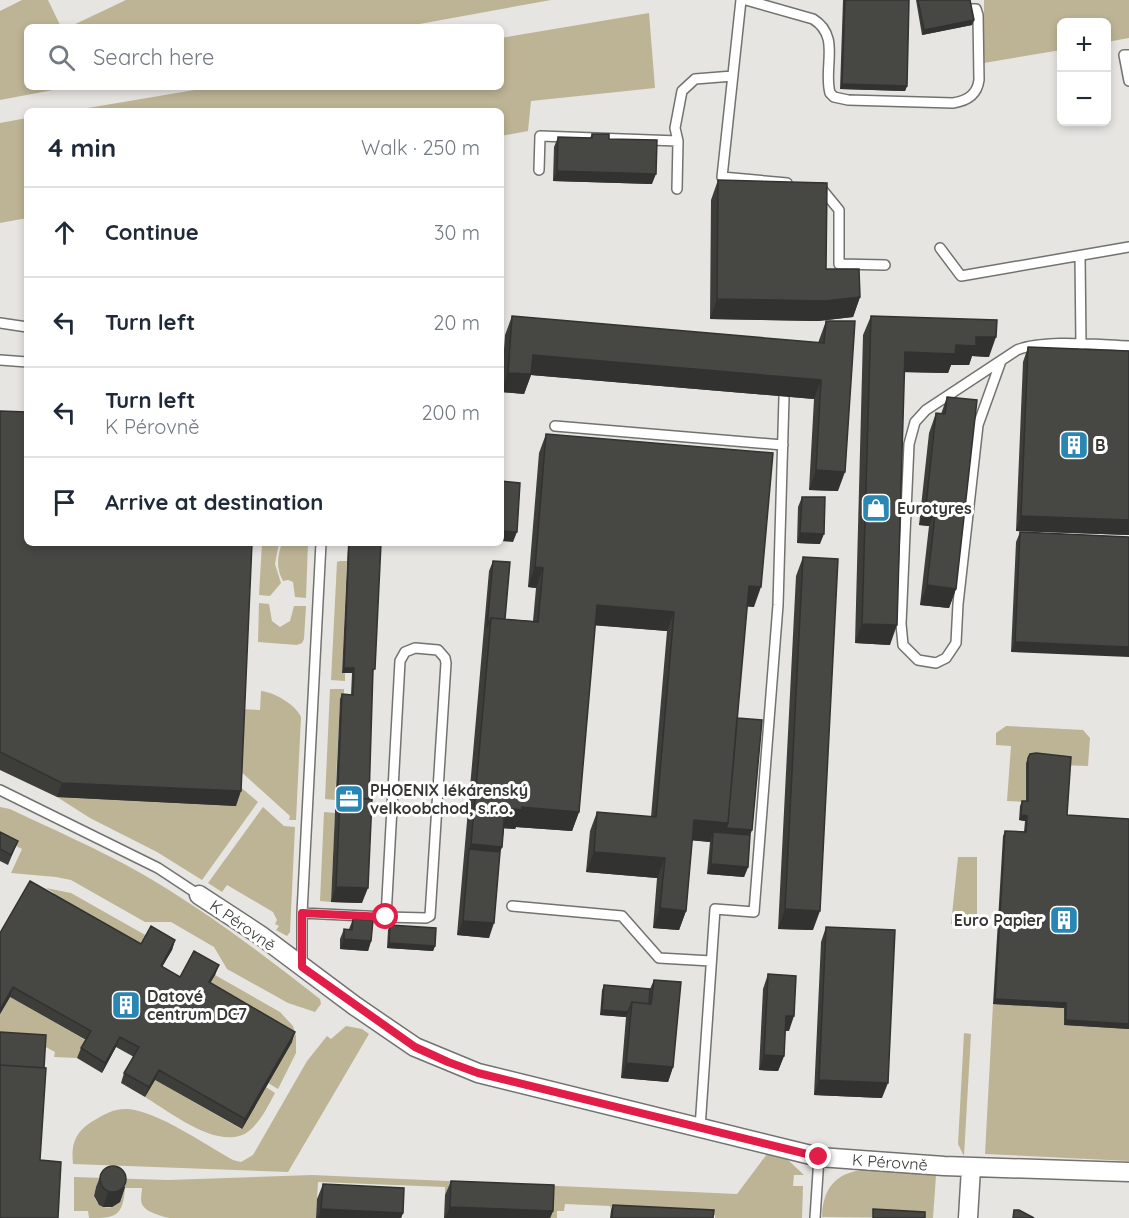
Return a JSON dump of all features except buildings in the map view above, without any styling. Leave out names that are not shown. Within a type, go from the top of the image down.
[{"type":"street","name":"K Pérovně","points":[[199,895],[260,935],[415,1047],[478,1073],[819,1157],[971,1168],[1129,1172]]},
{"type":"street","points":[[968,1218],[971,1168]]},
{"type":"lane","points":[[741,0],[722,177],[797,184]]},
{"type":"lane","points":[[746,0],[813,19],[822,24],[827,33],[829,87],[834,97],[848,100],[895,102],[962,102],[975,94],[979,80],[978,15],[975,9],[969,9]]},
{"type":"lane","points":[[1129,55],[1124,56],[1129,81]]},
{"type":"lane","points":[[677,189],[678,141],[675,128],[678,104],[685,87],[694,79],[733,76]]},
{"type":"lane","points":[[539,170],[540,136],[678,141]]},
{"type":"lane","points":[[808,185],[819,186],[839,210],[839,264],[885,265]]},
{"type":"lane","points":[[940,248],[961,276],[1129,247]]},
{"type":"lane","points":[[1080,256],[1081,345]]},
{"type":"lane","points":[[0,323],[24,327]]},
{"type":"lane","points":[[1001,361],[978,425],[958,604],[956,643],[946,658],[936,663],[918,660],[903,645],[901,624],[911,432],[915,422],[926,410],[1001,361],[1027,346],[1129,346]]},
{"type":"lane","points":[[0,360],[24,362]]},
{"type":"lane","points":[[700,1128],[715,909],[754,912],[778,605],[784,397]]},
{"type":"lane","points":[[555,426],[783,445]]},
{"type":"lane","points":[[302,967],[302,913],[321,546]]},
{"type":"lane","points":[[302,913],[386,917],[426,918],[430,916],[446,663],[442,654],[434,649],[409,649],[400,661],[386,917]]},
{"type":"lane","name":"K Pérovně","points":[[0,790],[158,868],[199,895]]},
{"type":"lane","points":[[512,906],[622,916],[660,958],[711,961]]},
{"type":"lane","points":[[815,1218],[819,1157]]},
{"type":"shaded area","points":[[22,0],[48,0],[60,24],[24,24],[24,90],[53,90],[0,100],[0,11]]},
{"type":"shaded area","points":[[126,0],[551,0],[419,24],[75,24]]},
{"type":"shaded area","points":[[984,0],[1129,0],[1129,38],[1111,41],[1111,18],[1057,18],[1057,51],[984,63]]},
{"type":"shaded area","points":[[649,13],[655,88],[531,101],[528,131],[504,135],[504,108],[88,108],[194,90],[504,90],[504,37]]},
{"type":"shaded area","points":[[24,119],[24,219],[0,223],[0,123]]},
{"type":"shaded area","points":[[262,546],[278,546],[275,564],[281,583],[270,596],[259,595]]},
{"type":"shaded area","points":[[281,546],[308,546],[306,598],[295,597],[293,582],[283,581],[279,572]]},
{"type":"shaded area","points":[[347,561],[342,672],[345,673],[345,681],[331,680],[337,562]]},
{"type":"shaded area","points":[[259,603],[269,604],[272,621],[280,627],[290,621],[294,606],[306,606],[302,643],[297,645],[258,642]]},
{"type":"shaded area","points":[[330,689],[344,689],[344,700],[340,700],[335,800],[325,799]]},
{"type":"shaded area","points":[[261,691],[284,700],[301,717],[296,820],[289,820],[290,816],[238,769],[240,709],[260,710]]},
{"type":"shaded area","points":[[1006,726],[1083,730],[1090,738],[1088,766],[1030,764],[1029,802],[1007,801],[1011,746],[996,745],[996,733]]},
{"type":"shaded area","points":[[237,784],[258,802],[202,880],[157,852],[90,818],[57,797],[235,806]]},
{"type":"shaded area","points":[[0,807],[10,809],[90,847],[161,885],[253,948],[320,999],[321,1004],[315,1012],[288,1003],[227,969],[214,947],[171,922],[145,922],[71,880],[11,873],[22,849],[0,838]]},
{"type":"shaded area","points":[[263,807],[284,826],[295,827],[290,932],[287,936],[276,930],[279,926],[275,924],[277,920],[273,912],[227,885],[222,892],[208,883]]},
{"type":"shaded area","points":[[324,812],[335,813],[331,902],[320,901]]},
{"type":"shaded area","points":[[958,857],[977,857],[977,927],[951,924]]},
{"type":"shaded area","points":[[46,888],[71,893],[147,936],[137,954],[49,903],[54,893]]},
{"type":"shaded area","points":[[215,975],[280,1012],[293,1026],[296,1036],[296,1053],[278,1089],[268,1083],[205,992]]},
{"type":"shaded area","points":[[10,997],[87,1041],[77,1058],[54,1057],[55,1052],[42,1045],[0,1042],[0,1014]]},
{"type":"shaded area","points":[[993,1004],[1064,1008],[1064,1025],[1129,1029],[1129,1161],[985,1154]]},
{"type":"shaded area","points":[[346,1026],[362,1029],[369,1034],[288,1172],[73,1164],[73,1150],[78,1134],[105,1114],[123,1109],[140,1111],[167,1122],[233,1160],[241,1162],[253,1155],[307,1061],[327,1036],[331,1039]]},
{"type":"shaded area","points":[[964,1033],[971,1034],[964,1156],[958,1144]]},
{"type":"shaded area","points":[[155,1080],[241,1129],[266,1087],[275,1093],[261,1118],[249,1131],[238,1136],[224,1137],[196,1128],[145,1097]]},
{"type":"shaded area","points":[[767,1154],[788,1160],[804,1175],[794,1175],[793,1186],[803,1186],[802,1218],[715,1218],[715,1215],[611,1210],[610,1206],[565,1204],[564,1211],[557,1211],[557,1218],[548,1218],[445,1195],[445,1187],[318,1182],[316,1218],[169,1218],[144,1207],[141,1200],[142,1188],[125,1188],[122,1205],[116,1214],[89,1218],[88,1211],[74,1211],[74,1177],[168,1180],[312,1175],[737,1194]],"holes":[[[96,1187],[122,1193],[120,1202],[112,1207],[101,1206],[94,1196]]]},
{"type":"shaded area","points":[[871,1169],[931,1173],[936,1176],[933,1218],[822,1217],[826,1196],[835,1181],[850,1173]]},
{"type":"place","name":"B","points":[[1074,445]]},
{"type":"place","name":"Eurotyres","points":[[876,508]]},
{"type":"place","name":"PHOENIX lékárenský velkoobchod, s.r.o.","points":[[349,799]]},
{"type":"place","name":"Euro Papier","points":[[1064,920]]},
{"type":"place","name":"Datové centrum DC7","points":[[126,1005]]},
{"type":"route","points":[[386,917],[302,913],[302,967],[415,1047],[478,1073],[819,1157]]}]
